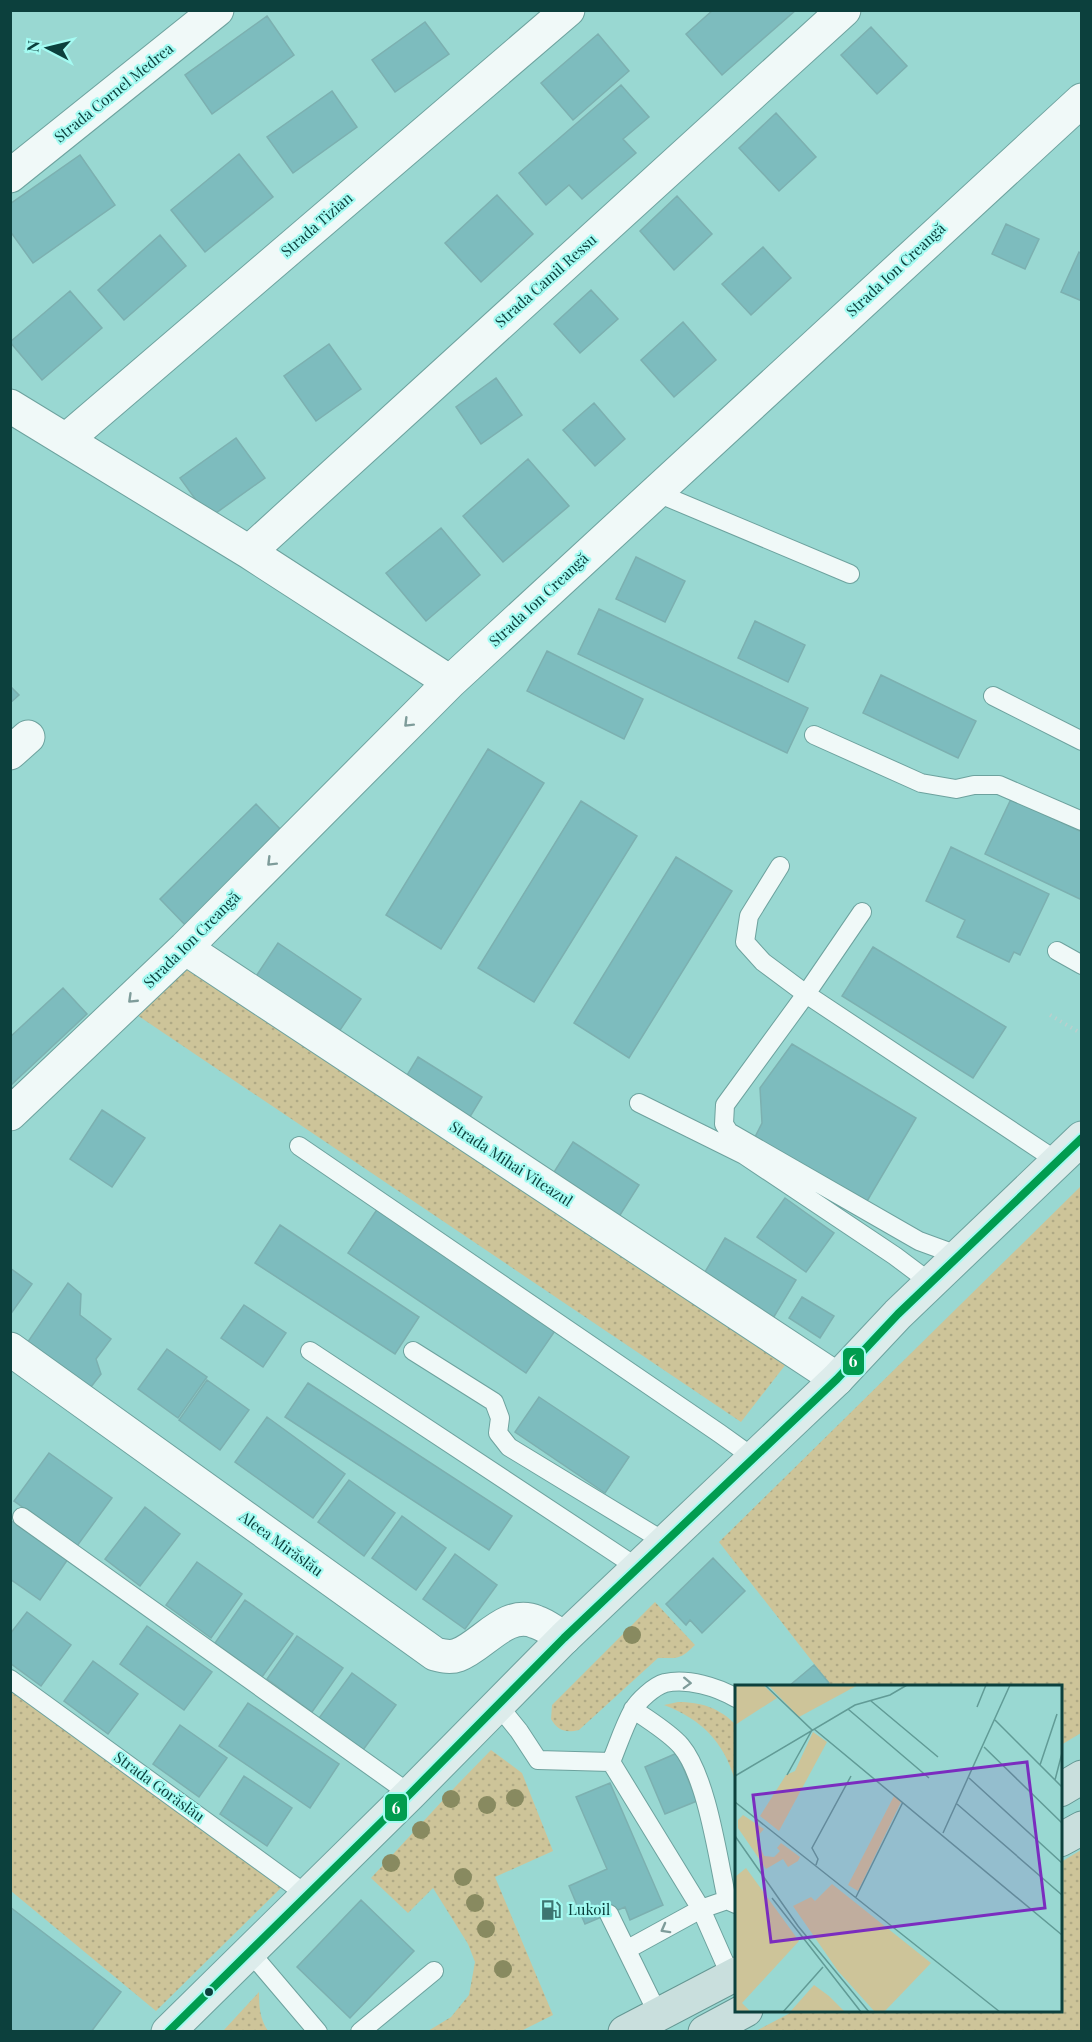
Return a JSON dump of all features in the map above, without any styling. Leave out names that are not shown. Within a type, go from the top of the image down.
[{"type":"main road","points":[[168,2031],[410,1794],[564,1638],[837,1379],[898,1314],[1082,1138]]},
{"type":"main road","points":[[1062,1789],[1082,1777]]},
{"type":"main road","points":[[1062,1839],[1082,1828]]},
{"type":"main road","points":[[625,2031],[734,1975]]},
{"type":"main road","points":[[705,2031],[742,2012]]},
{"type":"street","name":"Strada Cornel Medrea","points":[[10,176],[217,10]]},
{"type":"street","name":"Strada Tizian","points":[[66,440],[568,10]]},
{"type":"street","name":"Strada Camil Ressu","points":[[249,552],[844,10]]},
{"type":"street","name":"Strada Ion Creangă","points":[[10,1114],[185,948],[450,682],[1082,100]]},
{"type":"street","points":[[10,406],[249,552],[450,682]]},
{"type":"street","name":"Strada Mihai Viteazul","points":[[185,948],[837,1379]]},
{"type":"street","name":"Aleea Mirăslău","points":[[10,1348],[435,1654],[446,1657],[457,1656],[509,1622],[523,1619],[535,1621],[564,1638]]},
{"type":"lane","points":[[655,492],[850,573]]},
{"type":"lane","points":[[993,696],[1082,741]]},
{"type":"lane","points":[[814,735],[921,783],[956,789],[974,785],[999,785],[1082,821]]},
{"type":"lane","points":[[780,866],[749,916],[746,942],[763,962],[806,994],[1057,1161]]},
{"type":"lane","points":[[862,912],[725,1105],[724,1124],[729,1132],[919,1241],[960,1256]]},
{"type":"lane","points":[[1057,951],[1082,965]]},
{"type":"lane","points":[[639,1103],[744,1155],[932,1283]]},
{"type":"lane","points":[[299,1146],[754,1458]]},
{"type":"lane","points":[[310,1351],[638,1568]]},
{"type":"lane","points":[[413,1351],[494,1402],[500,1418],[498,1433],[509,1447],[665,1542]]},
{"type":"lane","points":[[22,1517],[410,1794]]},
{"type":"lane","name":"Strada Gorăslău","points":[[10,1679],[307,1895]]},
{"type":"lane","points":[[611,1762],[633,1709],[663,1683],[693,1683],[720,1689],[735,1697]]},
{"type":"lane","points":[[498,1705],[538,1760],[611,1762]]},
{"type":"lane","points":[[628,1949],[702,1909],[732,1902],[696,1770],[680,1746],[633,1709]]},
{"type":"lane","points":[[611,1762],[702,1909],[734,1975]]},
{"type":"lane","points":[[609,1914],[658,2014]]},
{"type":"lane","points":[[250,1952],[318,2031]]},
{"type":"lane","points":[[360,2031],[434,1971]]},
{"type":"path","points":[[1050,1015],[1082,1034]]},
{"type":"shaded area","points":[[185,960],[793,1355],[741,1422],[131,1011]]},
{"type":"shaded area","points":[[1081,1186],[1081,1733],[1062,1744],[1062,1685],[827,1685],[829,1683],[719,1542]]},
{"type":"shaded area","points":[[655,1602],[695,1645],[678,1657],[658,1658],[579,1730],[560,1729],[551,1719],[552,1705]]},
{"type":"shaded area","points":[[10,1691],[284,1885],[156,2011],[11,1891]]},
{"type":"shaded area","points":[[678,1702],[710,1707],[735,1724],[735,1781],[726,1756],[710,1735],[690,1718],[664,1705]]},
{"type":"shaded area","points":[[491,1750],[522,1773],[553,1851],[495,1877],[553,2015],[521,2031],[428,2031],[451,2017],[469,1995],[475,1962],[468,1944],[433,1888],[408,1913],[371,1878]]},
{"type":"shaded area","points":[[1081,1850],[1081,2031],[756,2031],[792,2012],[1062,2012],[1062,1861]]},
{"type":"shaded area","points":[[259,1992],[260,2013],[268,2031],[223,2031]]},
{"type":"building","points":[[713,10],[796,10],[722,75],[686,34]]},
{"type":"building","points":[[267,16],[294,55],[212,114],[185,75]]},
{"type":"building","points":[[425,22],[449,54],[395,92],[372,60]]},
{"type":"building","points":[[871,27],[907,66],[877,94],[841,55]]},
{"type":"building","points":[[598,34],[629,71],[573,120],[541,83]]},
{"type":"building","points":[[621,85],[649,117],[623,139],[636,153],[582,199],[569,185],[546,205],[519,173]]},
{"type":"building","points":[[332,91],[357,127],[293,173],[267,137]]},
{"type":"building","points":[[776,113],[816,157],[779,191],[739,148]]},
{"type":"building","points":[[239,154],[273,197],[205,252],[171,210]]},
{"type":"building","points":[[80,155],[115,205],[33,263],[10,231],[10,204]]},
{"type":"building","points":[[497,195],[533,234],[481,282],[445,243]]},
{"type":"building","points":[[677,196],[712,234],[674,270],[640,231]]},
{"type":"building","points":[[1006,224],[1039,239],[1025,269],[992,254]]},
{"type":"building","points":[[160,235],[186,266],[124,320],[98,290]]},
{"type":"building","points":[[763,247],[791,278],[751,315],[722,284]]},
{"type":"building","points":[[1079,252],[1082,254],[1082,301],[1061,292]]},
{"type":"building","points":[[591,290],[618,319],[580,353],[554,324]]},
{"type":"building","points":[[70,291],[102,328],[42,380],[10,342]]},
{"type":"building","points":[[683,322],[716,360],[674,397],[641,360]]},
{"type":"building","points":[[329,344],[361,389],[316,421],[284,376]]},
{"type":"building","points":[[496,378],[522,415],[481,444],[456,407]]},
{"type":"building","points":[[594,403],[625,439],[595,466],[563,430]]},
{"type":"building","points":[[236,438],[265,478],[209,518],[180,478]]},
{"type":"building","points":[[528,459],[569,506],[503,562],[463,516]]},
{"type":"building","points":[[441,528],[480,575],[426,621],[386,573]]},
{"type":"building","points":[[636,557],[685,581],[665,622],[616,599]]},
{"type":"building","points":[[599,609],[808,708],[787,753],[578,654]]},
{"type":"building","points":[[755,621],[805,645],[788,682],[738,658]]},
{"type":"building","points":[[547,651],[643,699],[624,739],[527,691]]},
{"type":"building","points":[[881,675],[976,721],[958,758],[863,713]]},
{"type":"building","points":[[10,686],[19,695],[10,703]]},
{"type":"building","points":[[488,749],[544,783],[441,949],[386,915]]},
{"type":"building","points":[[1011,799],[1082,832],[1082,900],[985,854]]},
{"type":"building","points":[[581,801],[637,836],[534,1002],[478,968]]},
{"type":"building","points":[[256,804],[285,834],[189,929],[160,899]]},
{"type":"building","points":[[951,847],[1049,894],[1020,955],[1014,952],[1009,962],[957,937],[965,920],[926,901]]},
{"type":"building","points":[[676,857],[732,891],[629,1058],[574,1023]]},
{"type":"building","points":[[278,943],[361,999],[334,1039],[251,984]]},
{"type":"building","points":[[873,947],[1006,1027],[973,1078],[842,996]]},
{"type":"building","points":[[63,988],[87,1014],[10,1086],[10,1037]]},
{"type":"building","points":[[792,1044],[916,1118],[866,1203],[755,1137],[762,1123],[760,1088]]},
{"type":"building","points":[[418,1057],[482,1097],[465,1125],[401,1085]]},
{"type":"building","points":[[102,1110],[145,1138],[112,1187],[70,1159]]},
{"type":"building","points":[[573,1142],[639,1185],[615,1223],[549,1180]]},
{"type":"building","points":[[785,1198],[834,1233],[806,1272],[757,1237]]},
{"type":"building","points":[[378,1208],[557,1328],[526,1373],[348,1253]]},
{"type":"building","points":[[280,1225],[419,1317],[395,1354],[255,1263]]},
{"type":"building","points":[[725,1238],[796,1280],[772,1320],[702,1277]]},
{"type":"building","points":[[10,1268],[32,1284],[10,1315]]},
{"type":"building","points":[[68,1283],[81,1294],[80,1315],[111,1339],[96,1359],[101,1374],[87,1392],[23,1349]]},
{"type":"building","points":[[802,1297],[834,1316],[820,1338],[789,1318]]},
{"type":"building","points":[[244,1305],[286,1333],[263,1367],[221,1338]]},
{"type":"building","points":[[167,1349],[207,1377],[178,1418],[138,1389]]},
{"type":"building","points":[[207,1380],[249,1410],[220,1450],[179,1420]]},
{"type":"building","points":[[308,1383],[512,1516],[489,1550],[285,1417]]},
{"type":"building","points":[[539,1397],[629,1457],[605,1493],[515,1432]]},
{"type":"building","points":[[267,1417],[345,1474],[313,1518],[235,1462]]},
{"type":"building","points":[[49,1453],[112,1498],[77,1546],[14,1501]]},
{"type":"building","points":[[349,1480],[395,1513],[364,1556],[318,1522]]},
{"type":"building","points":[[145,1507],[180,1534],[140,1586],[105,1559]]},
{"type":"building","points":[[402,1516],[446,1548],[416,1590],[372,1558]]},
{"type":"building","points":[[10,1520],[68,1559],[40,1600],[10,1579]]},
{"type":"building","points":[[455,1554],[497,1585],[465,1629],[423,1599]]},
{"type":"building","points":[[713,1558],[745,1591],[702,1633],[690,1620],[686,1625],[666,1604]]},
{"type":"building","points":[[197,1562],[242,1594],[211,1638],[166,1605]]},
{"type":"building","points":[[245,1600],[293,1634],[262,1677],[215,1643]]},
{"type":"building","points":[[27,1612],[71,1645],[41,1686],[10,1663],[10,1634]]},
{"type":"building","points":[[147,1626],[212,1672],[184,1710],[120,1664]]},
{"type":"building","points":[[297,1636],[343,1668],[312,1712],[267,1679]]},
{"type":"building","points":[[93,1661],[138,1694],[108,1734],[64,1701]]},
{"type":"building","points":[[814,1665],[829,1683],[827,1685],[790,1685]]},
{"type":"building","points":[[352,1673],[396,1705],[363,1750],[319,1718]]},
{"type":"building","points":[[248,1703],[339,1764],[310,1808],[219,1746]]},
{"type":"building","points":[[180,1725],[227,1758],[199,1797],[153,1764]]},
{"type":"building","points":[[677,1753],[697,1801],[665,1814],[645,1767]]},
{"type":"building","points":[[244,1776],[292,1808],[267,1846],[220,1814]]},
{"type":"building","points":[[610,1783],[663,1905],[630,1920],[625,1907],[585,1924],[569,1886],[607,1869],[576,1797]]},
{"type":"building","points":[[361,1900],[414,1951],[350,2018],[297,1967]]},
{"type":"building","points":[[10,1907],[121,1992],[91,2032],[14,2032],[10,2028]]},
{"type":"transit line","name":"6","points":[[168,2032],[410,1794],[564,1638],[837,1379],[898,1314],[1082,1138]]},
{"type":"place","name":"Lukoil","points":[[551,1910]]}]
